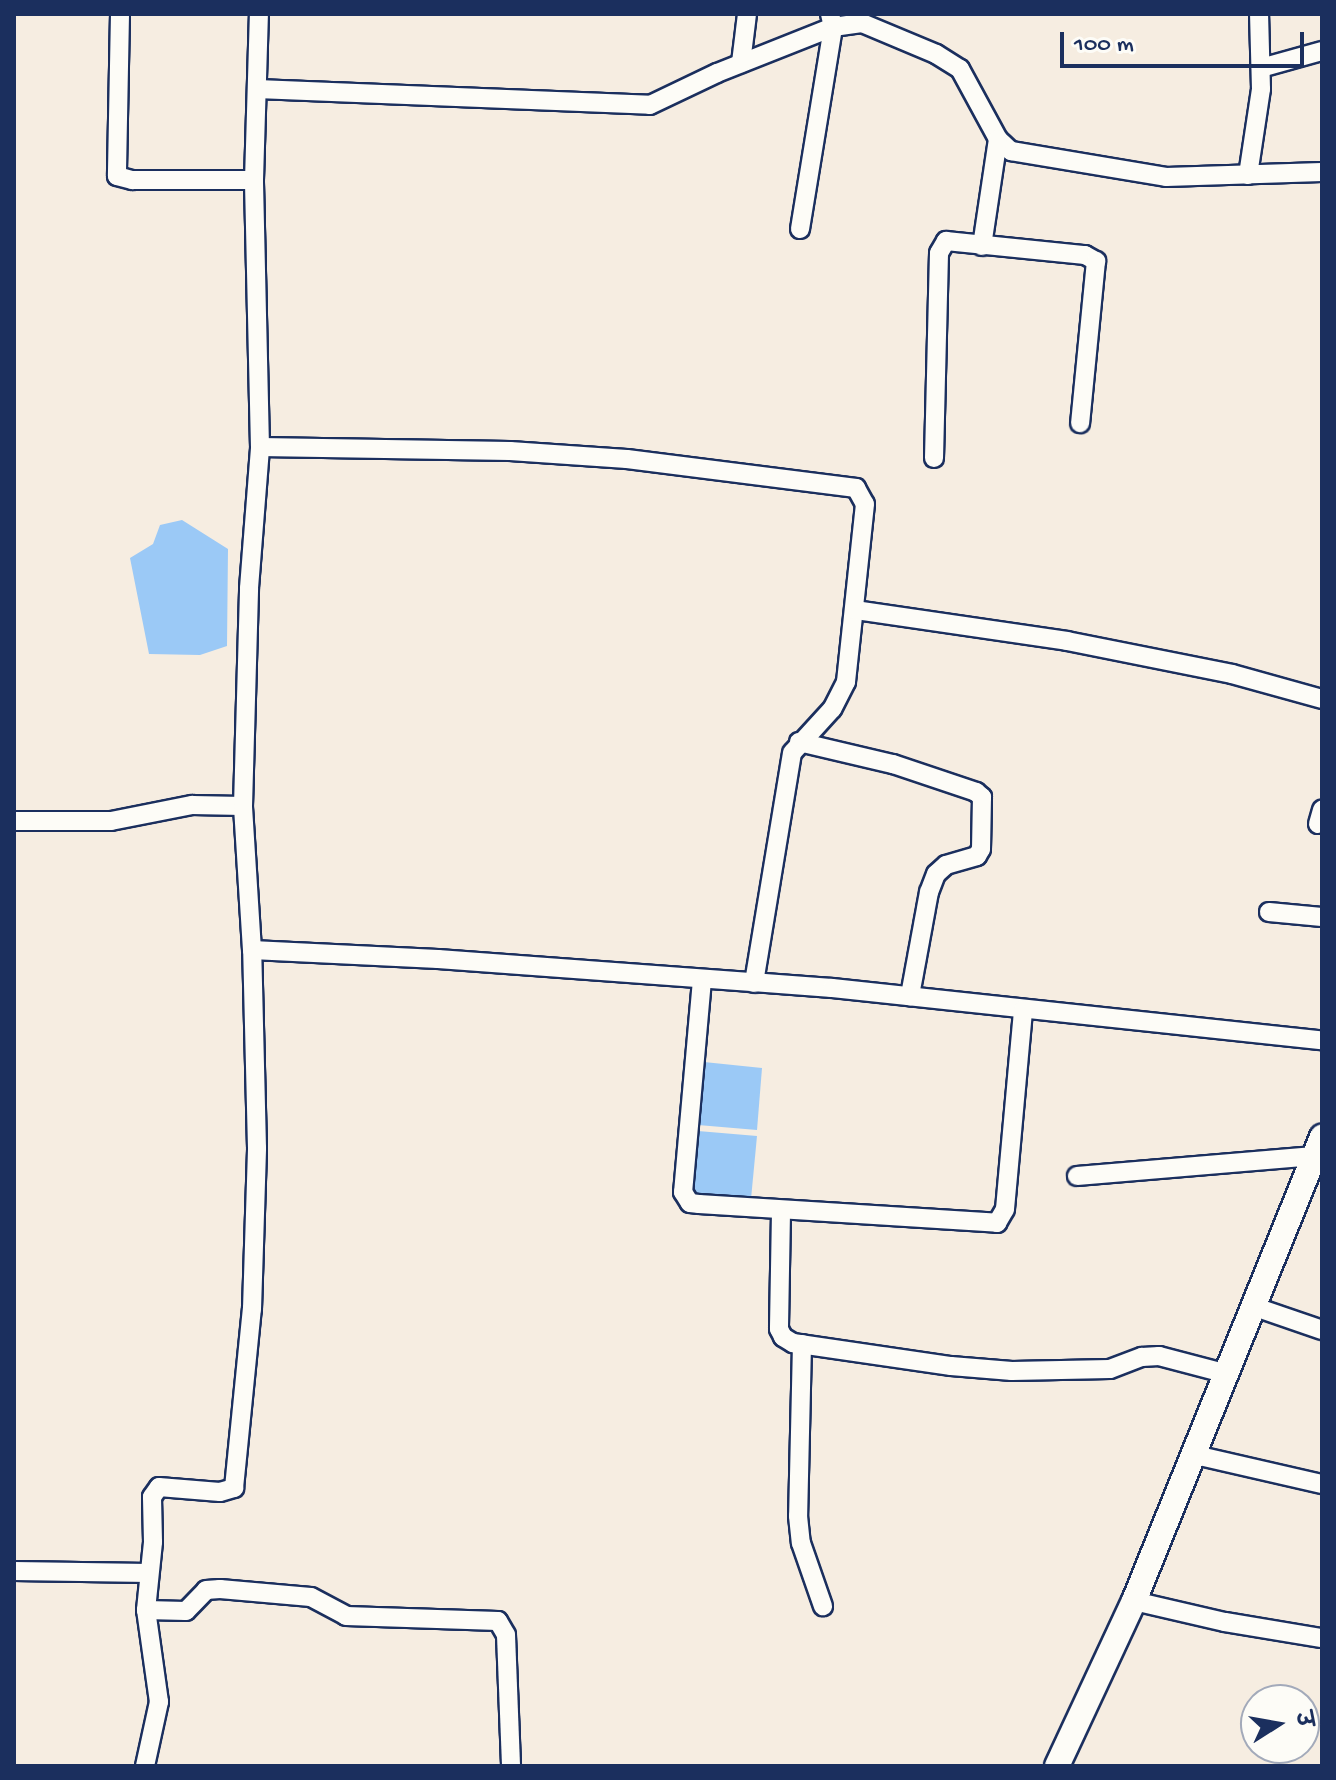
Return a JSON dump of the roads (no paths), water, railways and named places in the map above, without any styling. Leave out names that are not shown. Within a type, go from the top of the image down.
[{"type":"street","points":[[120,14],[117,176],[132,180],[254,180]]},
{"type":"street","points":[[145,1766],[159,1702],[146,1610],[153,1542],[152,1497],[155,1490],[163,1487],[230,1491],[236,1478],[252,1309],[257,1148],[252,950],[243,806],[249,588],[260,447],[254,180],[259,14]]},
{"type":"street","points":[[741,63],[747,14]]},
{"type":"street","points":[[1248,175],[1261,68],[1259,14]]},
{"type":"street","points":[[257,89],[650,105],[832,21],[872,25],[960,69],[998,139],[1011,151],[1143,175],[1322,172]]},
{"type":"street","points":[[800,229],[832,21]]},
{"type":"street","points":[[1261,68],[1322,51]]},
{"type":"street","points":[[982,246],[998,139]]},
{"type":"street","points":[[934,458],[939,253],[946,241],[1085,255],[1096,261],[1080,423]]},
{"type":"street","points":[[260,447],[510,451],[627,459],[847,484],[856,488],[865,504],[855,610],[842,694],[792,753],[754,983]]},
{"type":"street","points":[[855,610],[1067,641],[1232,674],[1322,699]]},
{"type":"street","points":[[799,742],[893,764],[976,792],[982,797],[981,849],[977,856],[946,865],[936,874],[929,892],[910,996]]},
{"type":"street","points":[[14,821],[111,821],[192,805],[243,806]]},
{"type":"street","points":[[1269,912],[1322,917]]},
{"type":"street","points":[[252,950],[438,959],[910,996],[1322,1040]]},
{"type":"street","points":[[702,980],[685,1198],[699,1204],[781,1212],[997,1223],[1005,1209],[1023,1010]]},
{"type":"street","points":[[1057,1766],[1134,1601],[1318,1146],[1077,1176]]},
{"type":"street","points":[[781,1212],[779,1329],[786,1340],[951,1366],[1012,1371],[1110,1369],[1142,1357],[1159,1356],[1224,1373]]},
{"type":"street","points":[[1252,1306],[1322,1330]]},
{"type":"street","points":[[802,1344],[798,1516],[801,1543],[823,1606]]},
{"type":"street","points":[[1191,1454],[1322,1484]]},
{"type":"street","points":[[14,1571],[149,1573]]},
{"type":"street","points":[[146,1610],[186,1611],[206,1590],[220,1589],[311,1597],[346,1616],[361,1618],[498,1621],[506,1635],[511,1766]]},
{"type":"street","points":[[1134,1601],[1225,1622],[1322,1638]]},
{"type":"water","points":[[182,520],[228,549],[227,646],[200,655],[149,654],[130,558],[153,544],[160,525]]},
{"type":"water","points":[[704,1062],[762,1068],[757,1130],[698,1125]]},
{"type":"water","points":[[698,1131],[757,1136],[751,1199],[693,1193]]}]
